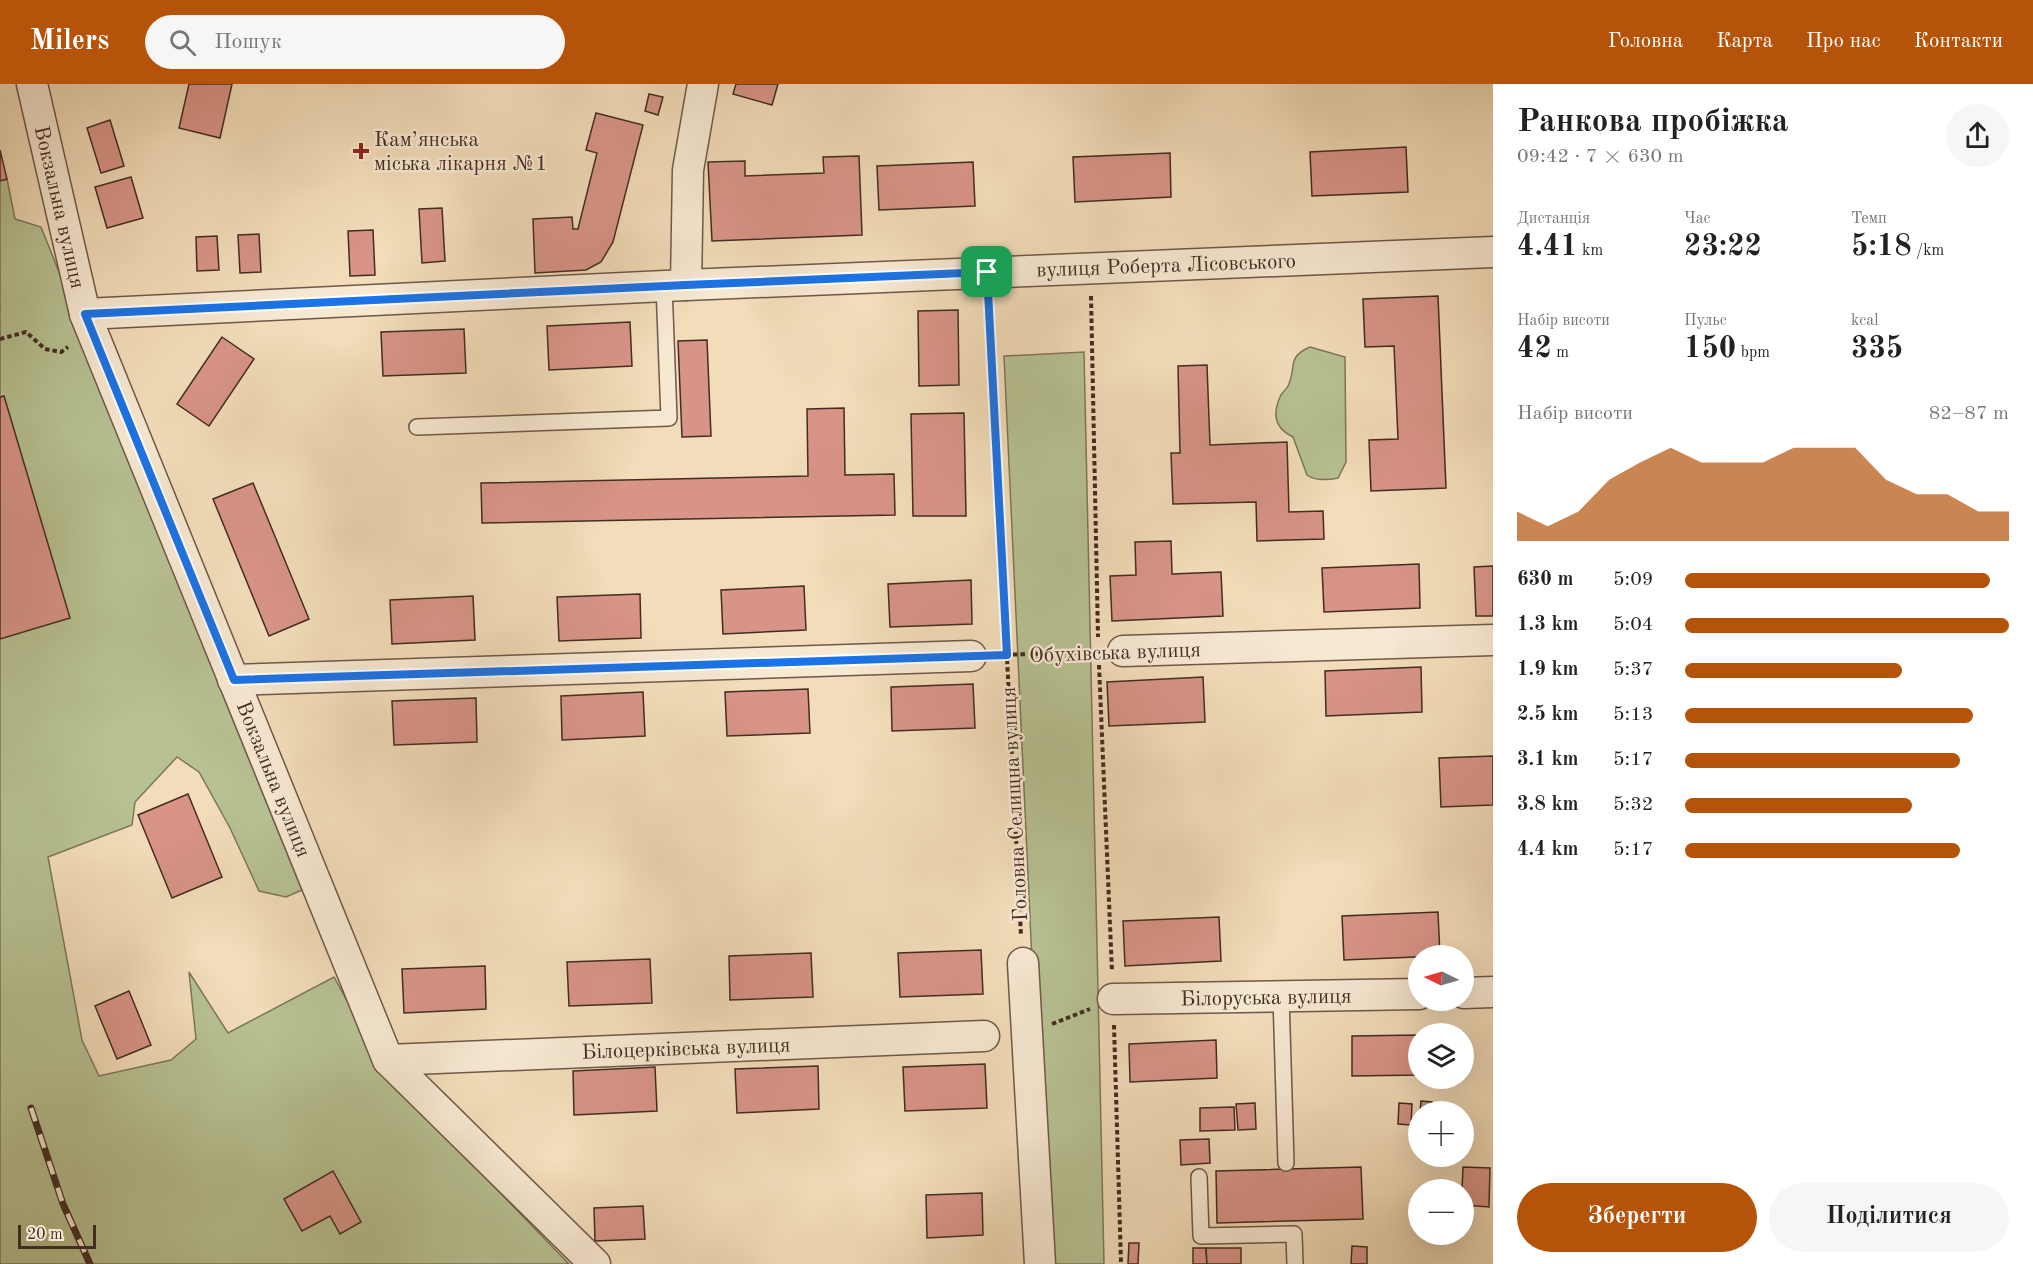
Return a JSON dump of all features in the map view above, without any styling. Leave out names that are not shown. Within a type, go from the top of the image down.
[{"type":"street","name":"Вокзальна вулиця","points":[[32,84],[85,314],[388,1060],[595,1264]]},
{"type":"street","points":[[675,285],[688,170],[703,84]]},
{"type":"street","name":"вулиця Роберта Лісовського","points":[[85,314],[675,285],[1493,252]]},
{"type":"street","name":"Обухівська вулиця","points":[[1123,651],[1493,640]]},
{"type":"street","points":[[234,680],[971,656]]},
{"type":"street","points":[[1023,963],[1040,1264]]},
{"type":"street","points":[[1474,993],[1493,993]]},
{"type":"street","name":"Білоруська вулиця","points":[[1113,999],[1408,994]]},
{"type":"street","name":"Білоцерківська вулиця","points":[[388,1060],[984,1036]]},
{"type":"lane","points":[[417,428],[669,418],[675,285]]},
{"type":"lane","points":[[1281,996],[1286,1163]]},
{"type":"lane","points":[[1199,1177],[1201,1236],[1294,1234],[1294,1264]]},
{"type":"path","name":"Головна Селищна вулиця","points":[[987,272],[1023,963]]},
{"type":"path","points":[[0,339],[26,332],[45,349],[61,352],[70,346],[85,314]]},
{"type":"path","name":"Обухівська вулиця","points":[[971,656],[1123,651]]},
{"type":"path","points":[[1113,999],[1121,1264]]},
{"type":"green space","points":[[7,179],[15,219],[41,227],[73,307],[107,408],[302,890],[286,897],[259,891],[230,828],[199,772],[177,757],[135,802],[132,825],[48,857],[82,1040],[99,1076],[171,1060],[196,1039],[189,972],[228,1033],[334,977],[389,1078],[569,1264],[0,1264],[0,181]]},
{"type":"green space","points":[[1310,347],[1345,357],[1346,462],[1338,478],[1326,480],[1307,475],[1293,437],[1279,426],[1276,415],[1281,396],[1291,380],[1295,359]]},
{"type":"green space","points":[[1084,352],[1104,1264],[1046,1264],[1004,356]]},
{"type":"building","points":[[189,84],[232,84],[220,138],[179,128]]},
{"type":"building","points":[[736,84],[778,84],[772,105],[733,94]]},
{"type":"building","points":[[649,94],[663,97],[658,115],[645,111]]},
{"type":"building","points":[[596,113],[643,125],[613,242],[601,262],[586,270],[535,273],[533,219],[572,217],[573,229],[578,229],[597,153],[586,150]]},
{"type":"building","points":[[110,120],[124,166],[101,173],[87,128]]},
{"type":"building","points":[[1406,147],[1408,192],[1312,196],[1310,152]]},
{"type":"building","points":[[0,150],[7,179],[0,181]]},
{"type":"building","points":[[1170,153],[1171,197],[1075,202],[1073,157]]},
{"type":"building","points":[[859,156],[862,235],[712,241],[708,162],[745,161],[745,176],[824,173],[823,157]]},
{"type":"building","points":[[973,162],[975,206],[879,210],[877,166]]},
{"type":"building","points":[[131,177],[143,218],[107,228],[95,187]]},
{"type":"building","points":[[442,208],[445,261],[422,263],[419,209]]},
{"type":"building","points":[[373,230],[375,275],[350,276],[348,231]]},
{"type":"building","points":[[259,234],[261,272],[240,273],[238,235]]},
{"type":"building","points":[[217,236],[219,270],[197,271],[196,237]]},
{"type":"building","points":[[1438,296],[1446,488],[1371,491],[1369,440],[1398,439],[1394,346],[1365,347],[1363,299]]},
{"type":"building","points":[[958,310],[959,385],[919,386],[918,311]]},
{"type":"building","points":[[630,322],[632,366],[549,370],[547,326]]},
{"type":"building","points":[[464,329],[466,373],[383,376],[381,332]]},
{"type":"building","points":[[222,337],[254,359],[209,426],[177,404]]},
{"type":"building","points":[[707,340],[711,436],[682,437],[678,341]]},
{"type":"building","points":[[1207,365],[1210,445],[1287,442],[1289,512],[1323,511],[1324,539],[1257,541],[1256,502],[1173,504],[1171,453],[1180,453],[1178,366]]},
{"type":"building","points":[[4,396],[70,618],[0,639],[0,397]]},
{"type":"building","points":[[844,408],[845,475],[894,474],[895,515],[482,523],[481,483],[808,476],[807,409]]},
{"type":"building","points":[[964,413],[966,516],[913,516],[911,414]]},
{"type":"building","points":[[253,483],[309,619],[269,636],[213,499]]},
{"type":"building","points":[[1171,541],[1172,574],[1221,572],[1223,616],[1112,621],[1110,576],[1136,575],[1135,542]]},
{"type":"building","points":[[1419,564],[1420,608],[1324,612],[1322,568]]},
{"type":"building","points":[[1493,566],[1493,616],[1476,616],[1474,567]]},
{"type":"building","points":[[971,580],[972,624],[890,627],[888,584]]},
{"type":"building","points":[[804,586],[806,630],[723,634],[721,590]]},
{"type":"building","points":[[640,594],[641,638],[559,641],[557,597]]},
{"type":"building","points":[[473,596],[475,640],[392,644],[390,600]]},
{"type":"building","points":[[1421,667],[1422,712],[1326,716],[1325,671]]},
{"type":"building","points":[[1203,677],[1205,722],[1109,726],[1107,682]]},
{"type":"building","points":[[973,684],[975,728],[892,731],[891,687]]},
{"type":"building","points":[[808,689],[810,733],[727,736],[725,692]]},
{"type":"building","points":[[643,692],[645,736],[562,740],[561,696]]},
{"type":"building","points":[[476,698],[477,742],[394,745],[392,701]]},
{"type":"building","points":[[1493,756],[1493,805],[1441,807],[1439,758]]},
{"type":"building","points":[[188,794],[222,877],[172,898],[138,815]]},
{"type":"building","points":[[1438,912],[1440,945],[1408,945],[1408,957],[1344,960],[1342,916]]},
{"type":"building","points":[[1219,917],[1221,961],[1125,966],[1123,921]]},
{"type":"building","points":[[981,950],[983,994],[900,997],[898,953]]},
{"type":"building","points":[[811,953],[813,997],[730,1000],[729,956]]},
{"type":"building","points":[[650,959],[652,1003],[569,1006],[567,962]]},
{"type":"building","points":[[485,966],[486,1009],[404,1013],[402,969]]},
{"type":"building","points":[[129,991],[151,1045],[117,1059],[95,1006]]},
{"type":"building","points":[[1408,1035],[1408,1075],[1352,1076],[1352,1036]]},
{"type":"building","points":[[1216,1040],[1217,1078],[1130,1082],[1129,1044]]},
{"type":"building","points":[[985,1064],[987,1108],[905,1111],[903,1067]]},
{"type":"building","points":[[818,1066],[819,1109],[737,1113],[735,1069]]},
{"type":"building","points":[[655,1067],[657,1111],[574,1115],[573,1071]]},
{"type":"building","points":[[1255,1103],[1256,1129],[1238,1130],[1236,1104]]},
{"type":"building","points":[[1399,1103],[1408,1104],[1408,1125],[1398,1124]]},
{"type":"building","points":[[1234,1107],[1235,1130],[1200,1131],[1200,1108]]},
{"type":"building","points":[[1209,1139],[1210,1163],[1181,1165],[1180,1140]]},
{"type":"building","points":[[1361,1167],[1363,1219],[1217,1223],[1216,1171]]},
{"type":"building","points":[[1463,1167],[1490,1168],[1489,1207],[1474,1206],[1474,1179],[1462,1179]]},
{"type":"building","points":[[333,1171],[361,1222],[340,1234],[330,1216],[302,1231],[284,1199]]},
{"type":"building","points":[[982,1193],[983,1235],[927,1238],[926,1195]]},
{"type":"building","points":[[643,1206],[645,1239],[595,1241],[594,1208]]},
{"type":"building","points":[[1129,1243],[1139,1243],[1138,1264],[1128,1264]]},
{"type":"building","points":[[1352,1246],[1367,1247],[1367,1264],[1351,1264]]},
{"type":"building","points":[[1193,1248],[1206,1248],[1207,1264],[1193,1264]]},
{"type":"building","points":[[1206,1248],[1241,1248],[1241,1264],[1207,1264]]},
{"type":"railway","points":[[31,1108],[63,1204],[90,1264]]},
{"type":"place","name":"Кам’янська міська лікарня №1","points":[[361,151]]},
{"type":"route","points":[[987,272],[1007,655],[234,680],[85,314],[987,272]]}]
